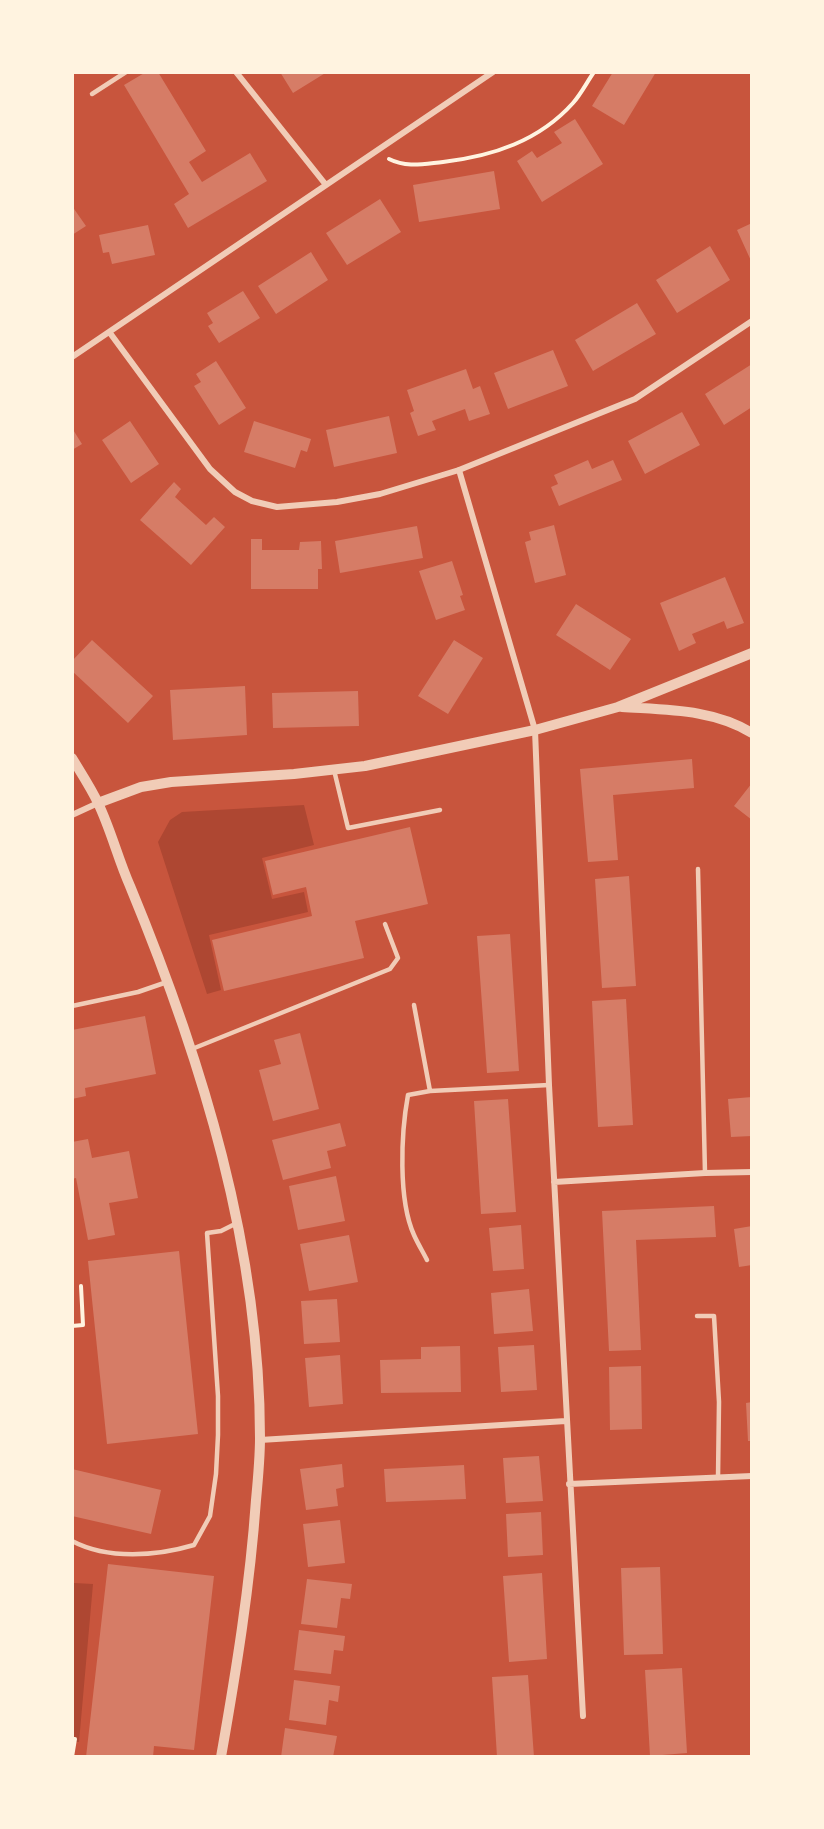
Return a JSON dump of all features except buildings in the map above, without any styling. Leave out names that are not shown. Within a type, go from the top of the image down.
[{"type":"street","points":[[236,72],[326,185]]},
{"type":"street","points":[[72,357],[493,72]]},
{"type":"street","points":[[110,333],[210,468],[236,492],[252,501],[277,507],[337,502],[380,494],[459,470],[635,399],[752,321]]},
{"type":"street","points":[[459,470],[535,730],[549,1084],[583,1716]]},
{"type":"street","points":[[72,815],[141,788],[171,782],[365,766],[535,730],[618,706],[752,653]]},
{"type":"street","points":[[618,706],[688,711],[735,723],[752,733]]},
{"type":"street","points":[[72,758],[98,803],[192,1049],[237,1223],[253,1321],[260,1440],[253,1547],[221,1757]]},
{"type":"street","points":[[554,1182],[752,1172]]},
{"type":"street","points":[[260,1440],[566,1421]]},
{"type":"street","points":[[569,1484],[752,1476]]},
{"type":"lane","points":[[92,94],[126,72]]},
{"type":"lane","points":[[334,770],[348,828],[440,810]]},
{"type":"lane","points":[[698,869],[705,1173]]},
{"type":"lane","points":[[192,1049],[390,969],[398,958],[385,924]]},
{"type":"lane","points":[[72,1006],[138,992],[167,982]]},
{"type":"lane","points":[[414,1005],[430,1091]]},
{"type":"lane","points":[[427,1260],[413,1234],[404,1200],[403,1123],[408,1095],[430,1091],[549,1084]]},
{"type":"lane","points":[[72,1541],[119,1554],[168,1553],[194,1545],[210,1516],[216,1474],[218,1396],[207,1233],[221,1231],[237,1223]]},
{"type":"lane","points":[[697,1316],[714,1316],[719,1402],[718,1478]]},
{"type":"path","points":[[396,162],[411,166],[462,160],[508,148],[541,131],[574,102],[594,72]]},
{"type":"path","points":[[72,1326],[83,1325],[81,1286]]},
{"type":"path","points":[[72,1739],[75,1739],[72,1757]]},
{"type":"shaded area","points":[[304,805],[314,845],[262,858],[272,899],[304,892],[308,912],[209,935],[221,990],[207,994],[158,842],[170,820],[182,812]]},
{"type":"shaded area","points":[[72,1580],[74,1583],[93,1584],[79,1742],[72,1742]]}]
